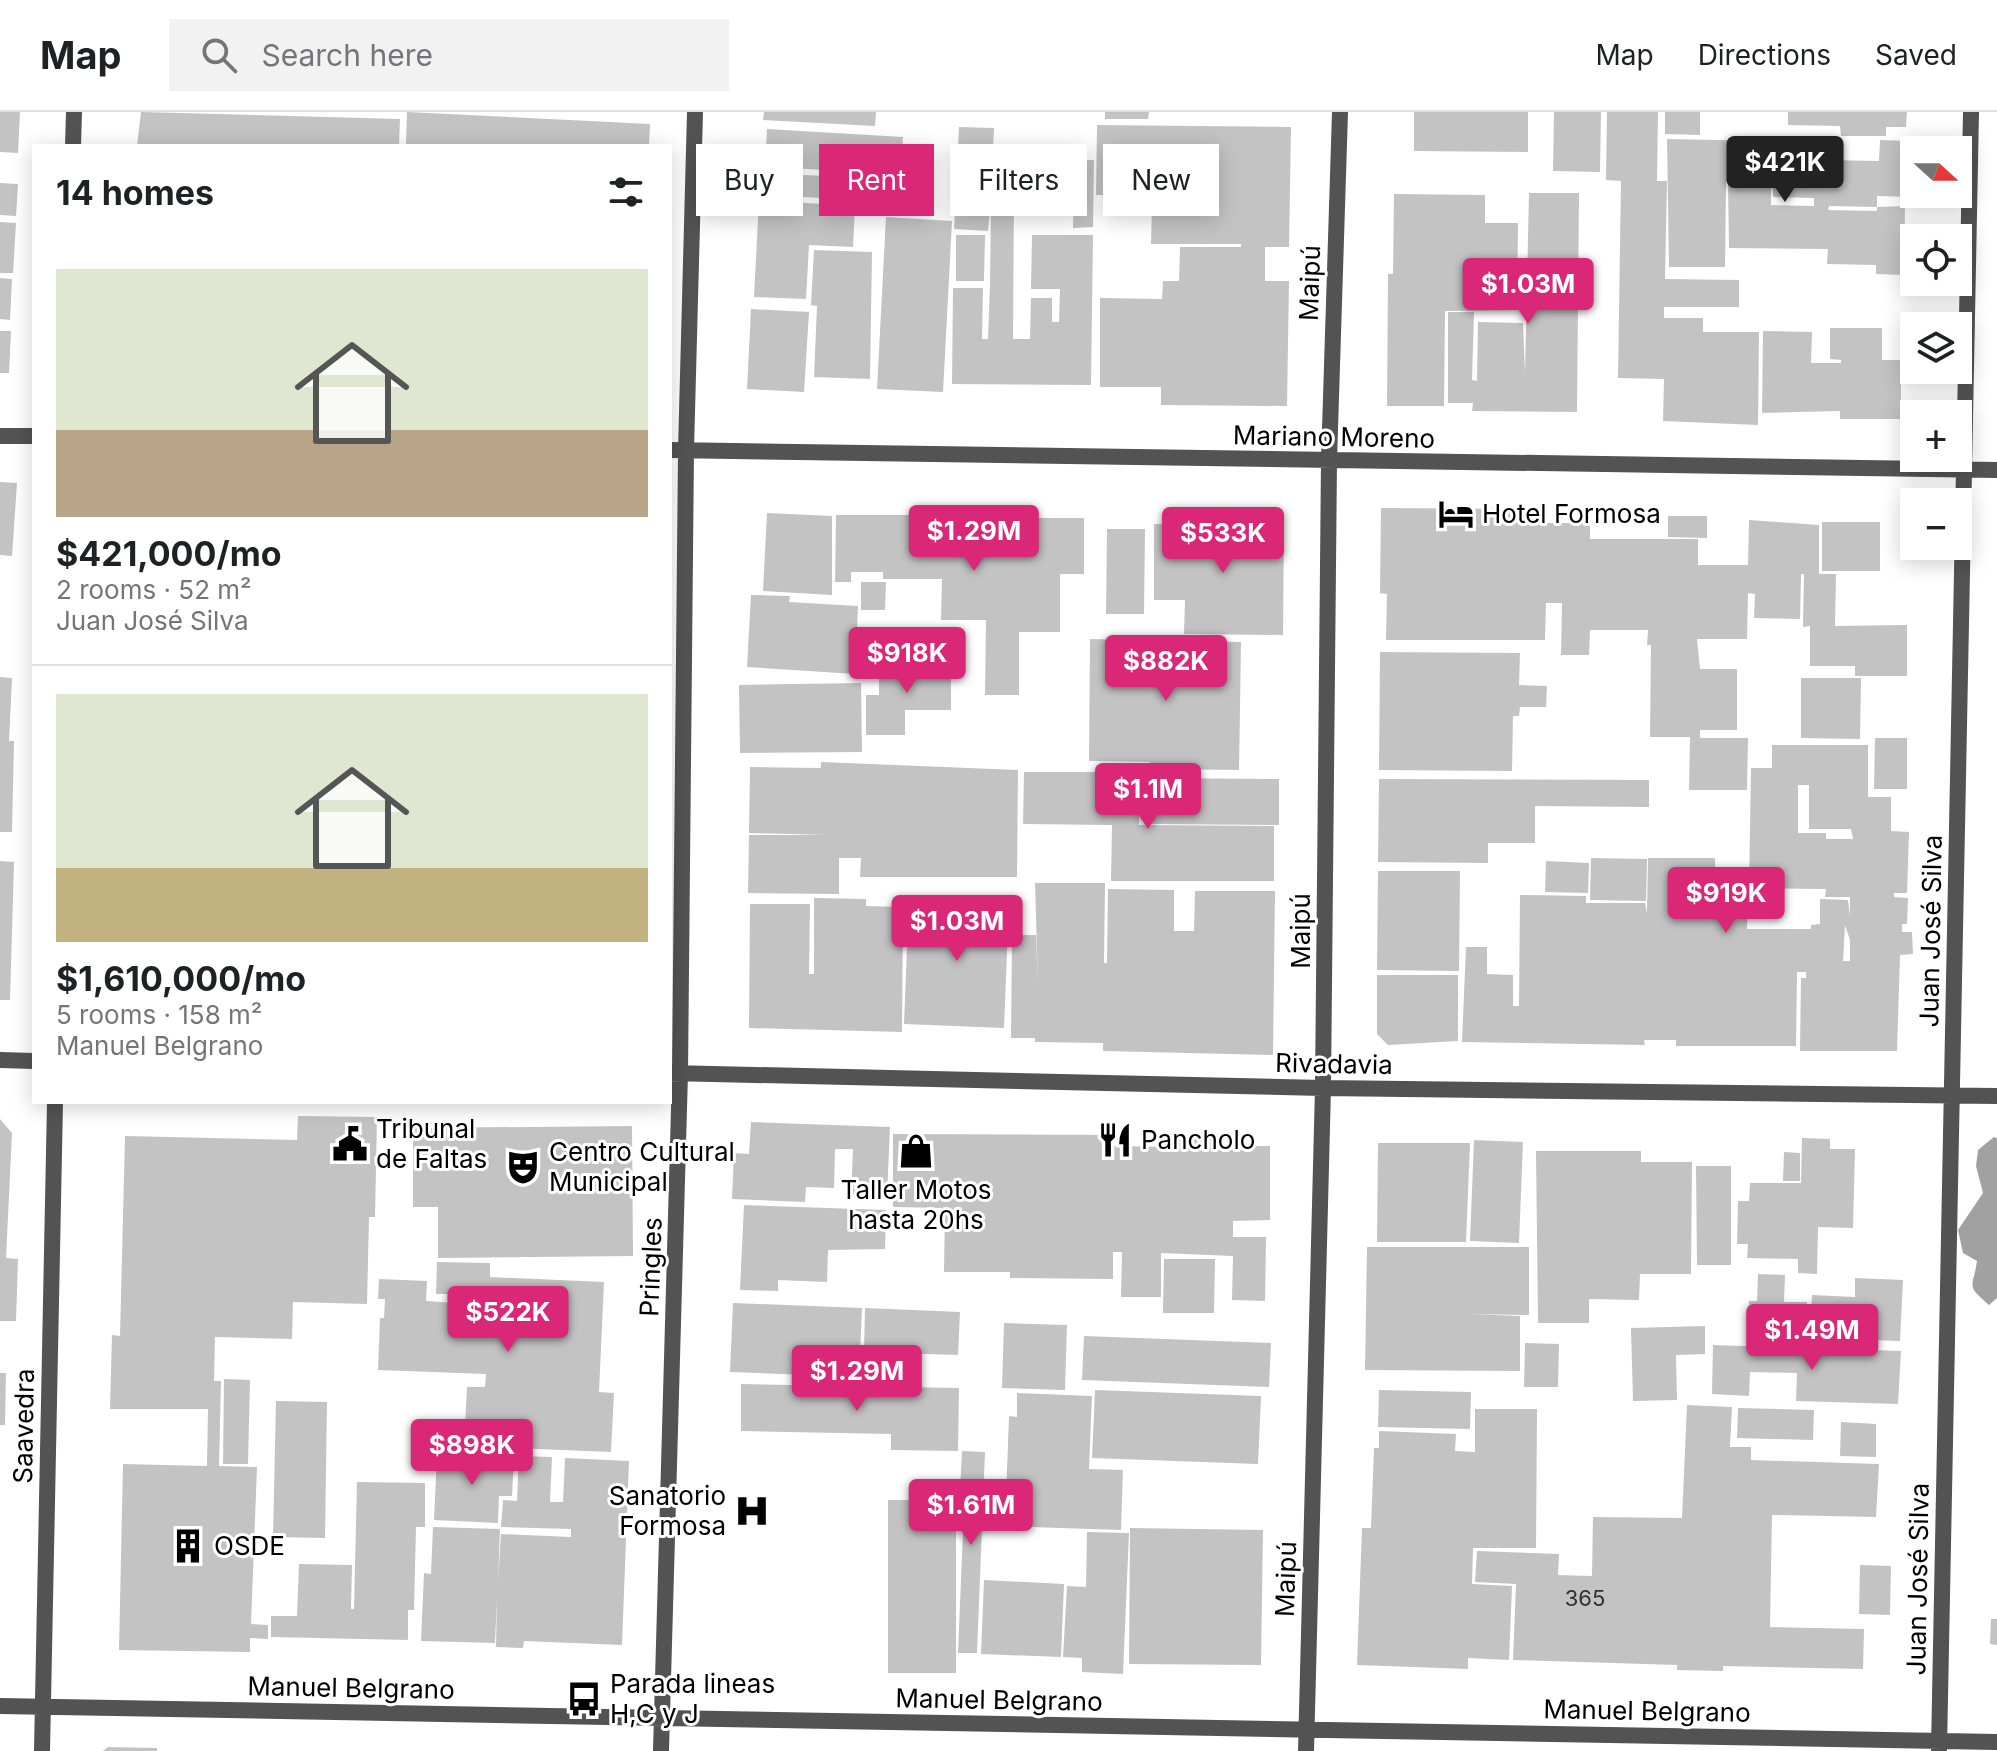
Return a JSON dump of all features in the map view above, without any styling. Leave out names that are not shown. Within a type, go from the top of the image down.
[{"type":"street","points":[[73,144],[74,112]]},
{"type":"street","name":"Pringles","points":[[661,1751],[675,1073],[678,450],[695,112]]},
{"type":"street","name":"Maipú","points":[[1306,1751],[1323,1088],[1329,461],[1340,112]]},
{"type":"street","name":"Juan José Silva","points":[[1965,400],[1971,112]]},
{"type":"street","points":[[0,436],[32,436]]},
{"type":"street","name":"Mariano Moreno","points":[[678,450],[1900,467]]},
{"type":"street","name":"Mariano Moreno","points":[[1972,468],[1997,470]]},
{"type":"street","name":"Juan José Silva","points":[[1939,1746],[1964,472]]},
{"type":"street","points":[[0,1060],[32,1061]]},
{"type":"street","name":"Rivadavia","points":[[675,1073],[1323,1088],[1997,1096]]},
{"type":"street","name":"Saavedra","points":[[42,1751],[55,1104]]},
{"type":"street","name":"Manuel Belgrano","points":[[0,1706],[1306,1729],[1939,1746],[1997,1742]]},
{"type":"shaded area","points":[[1994,1137],[1997,1138],[1997,1298],[1989,1305],[1972,1286],[1977,1261],[1963,1253],[1958,1230],[1983,1193],[1976,1166],[1978,1150]]},
{"type":"building","points":[[0,112],[20,112],[18,153],[0,152]]},
{"type":"building","points":[[141,112],[400,119],[399,144],[137,144]]},
{"type":"building","points":[[407,112],[650,124],[649,144],[406,144]]},
{"type":"building","points":[[764,112],[876,112],[875,126],[763,120]]},
{"type":"building","points":[[1105,112],[1149,112],[1148,119],[1105,119]]},
{"type":"building","points":[[1414,112],[1528,112],[1528,152],[1414,151]]},
{"type":"building","points":[[1554,112],[1601,112],[1600,172],[1553,171]]},
{"type":"building","points":[[1607,112],[1658,112],[1657,181],[1667,181],[1665,279],[1739,280],[1739,307],[1664,307],[1664,318],[1703,318],[1703,332],[1759,332],[1758,425],[1663,421],[1664,379],[1618,378],[1621,181],[1606,180]]},
{"type":"building","points":[[1665,112],[1700,112],[1700,135],[1665,134]]},
{"type":"building","points":[[1788,112],[1907,112],[1906,127],[1886,127],[1886,136],[1841,136],[1840,126],[1788,125]]},
{"type":"building","points":[[1097,125],[1291,127],[1289,247],[1265,247],[1265,281],[1289,281],[1287,406],[1161,405],[1161,387],[1100,387],[1100,298],[1162,299],[1163,281],[1179,281],[1180,247],[1241,247],[1241,244],[1151,244],[1152,216],[1219,216],[1219,144],[1103,144],[1103,195],[1096,195]]},
{"type":"building","points":[[959,127],[994,128],[993,144],[958,144]]},
{"type":"building","points":[[767,129],[903,137],[903,144],[819,144],[819,170],[803,169],[803,144],[766,144]]},
{"type":"building","points":[[1667,139],[1773,141],[1773,159],[1879,161],[1880,140],[1900,141],[1900,197],[1877,196],[1877,207],[1905,208],[1905,224],[1900,224],[1900,275],[1876,274],[1876,265],[1827,264],[1828,249],[1729,248],[1728,185],[1771,186],[1771,205],[1814,206],[1814,198],[1773,197],[1773,182],[1726,182],[1725,267],[1669,267]],"holes":[[[1829,206],[1877,207],[1877,211],[1828,210]]]},
{"type":"building","points":[[1087,160],[1094,160],[1093,227],[1073,228],[1073,216],[1087,216]]},
{"type":"building","points":[[803,175],[819,176],[819,198],[803,197]]},
{"type":"building","points":[[0,183],[18,184],[16,216],[0,215]]},
{"type":"building","points":[[1529,193],[1579,193],[1577,412],[1472,411],[1473,403],[1448,403],[1448,312],[1474,312],[1472,380],[1477,381],[1478,322],[1523,323],[1525,373]]},
{"type":"building","points":[[1394,194],[1485,195],[1485,223],[1518,223],[1517,310],[1445,311],[1444,406],[1387,406],[1388,274],[1393,274]]},
{"type":"building","points":[[803,203],[819,204],[819,216],[855,216],[853,247],[809,245],[806,299],[754,297],[758,216],[803,216]]},
{"type":"building","points":[[955,216],[990,216],[988,231],[954,229]]},
{"type":"building","points":[[991,216],[1014,216],[1013,339],[1030,339],[1031,298],[1052,298],[1052,322],[1059,322],[1060,289],[1031,289],[1032,235],[1093,235],[1091,385],[952,384],[953,288],[983,288],[982,339],[988,339]]},
{"type":"building","points":[[886,217],[952,221],[943,392],[877,389]]},
{"type":"building","points":[[0,222],[16,223],[13,273],[0,273]]},
{"type":"building","points":[[956,235],[985,235],[984,281],[956,281]]},
{"type":"building","points":[[814,250],[872,252],[870,379],[814,377],[817,306],[811,305]]},
{"type":"building","points":[[0,278],[12,279],[10,320],[0,319]]},
{"type":"building","points":[[751,309],[809,312],[804,392],[747,389]]},
{"type":"building","points":[[1830,328],[1882,328],[1882,360],[1900,360],[1900,419],[1840,419],[1840,411],[1762,413],[1763,331],[1812,332],[1811,363],[1841,363],[1841,360],[1830,359]]},
{"type":"building","points":[[0,331],[11,331],[9,373],[0,373]]},
{"type":"building","points":[[0,482],[17,483],[12,556],[0,555]]},
{"type":"building","points":[[1381,508],[1546,509],[1547,523],[1590,523],[1590,539],[1698,539],[1698,565],[1748,565],[1749,520],[1819,525],[1819,574],[1836,574],[1835,626],[1907,625],[1907,676],[1855,676],[1855,666],[1810,666],[1810,626],[1803,627],[1804,574],[1801,574],[1800,619],[1754,618],[1755,594],[1748,593],[1747,639],[1697,639],[1700,669],[1737,669],[1737,730],[1700,730],[1700,738],[1748,738],[1747,790],[1689,790],[1690,737],[1650,737],[1651,645],[1647,645],[1648,630],[1590,630],[1589,655],[1561,655],[1562,603],[1546,603],[1545,640],[1386,640],[1387,594],[1380,593]]},
{"type":"building","points":[[767,513],[832,516],[832,595],[763,591]]},
{"type":"building","points":[[836,515],[942,515],[942,528],[982,528],[982,518],[1084,518],[1084,574],[1060,574],[1060,632],[1019,632],[1019,695],[985,695],[986,620],[941,620],[942,579],[883,579],[883,572],[851,572],[851,582],[835,582]]},
{"type":"building","points":[[1668,516],[1707,516],[1707,538],[1668,537]]},
{"type":"building","points":[[1224,519],[1284,520],[1283,635],[1184,634],[1185,600],[1154,600],[1154,524],[1225,524]]},
{"type":"building","points":[[1822,522],[1880,522],[1880,571],[1822,571]]},
{"type":"building","points":[[1107,529],[1145,529],[1144,614],[1106,614]]},
{"type":"building","points":[[861,582],[886,582],[885,610],[861,610]]},
{"type":"building","points":[[751,595],[790,596],[789,602],[858,606],[855,674],[747,667]]},
{"type":"building","points":[[1090,639],[1241,642],[1239,770],[1149,769],[1150,762],[1089,761]]},
{"type":"building","points":[[1380,652],[1520,653],[1519,685],[1547,686],[1546,707],[1520,707],[1519,716],[1513,716],[1512,771],[1379,770]]},
{"type":"building","points":[[879,664],[951,664],[951,710],[905,710],[905,735],[866,735],[866,695],[879,695]]},
{"type":"building","points":[[0,677],[12,678],[9,741],[14,741],[12,832],[0,832]]},
{"type":"building","points":[[1801,678],[1861,678],[1860,739],[1801,738]]},
{"type":"building","points":[[861,683],[862,752],[740,753],[739,685]]},
{"type":"building","points":[[1875,738],[1907,738],[1907,789],[1874,789]]},
{"type":"building","points":[[1772,745],[1868,745],[1868,797],[1891,797],[1891,831],[1909,832],[1907,893],[1894,893],[1894,897],[1908,898],[1907,924],[1902,924],[1902,932],[1912,932],[1913,954],[1900,955],[1897,1051],[1800,1051],[1801,978],[1806,978],[1806,972],[1797,972],[1796,1046],[1676,1046],[1676,1040],[1644,1040],[1645,1045],[1462,1042],[1466,947],[1487,947],[1487,974],[1513,975],[1513,1006],[1519,1006],[1520,895],[1586,896],[1586,903],[1645,903],[1647,913],[1648,858],[1715,858],[1715,870],[1748,871],[1747,929],[1811,929],[1811,925],[1820,924],[1820,899],[1848,900],[1850,916],[1850,897],[1825,897],[1826,889],[1749,888],[1751,768],[1772,768]],"holes":[[[1798,785],[1809,785],[1809,829],[1851,829],[1853,839],[1826,839],[1826,833],[1798,833]],[[1845,925],[1850,940],[1850,961],[1843,961]]]},
{"type":"building","points":[[821,762],[1018,770],[1017,877],[860,877],[861,858],[839,858],[839,894],[748,893],[749,835],[827,835],[749,833],[750,767],[821,768]]},
{"type":"building","points":[[1024,772],[1139,772],[1139,825],[1274,826],[1274,881],[1111,881],[1112,825],[1023,824]]},
{"type":"building","points":[[1151,778],[1279,779],[1279,825],[1150,824]]},
{"type":"building","points":[[1379,779],[1649,780],[1649,807],[1535,806],[1535,843],[1488,843],[1488,863],[1378,862]]},
{"type":"building","points":[[1591,858],[1647,859],[1646,901],[1590,900]]},
{"type":"building","points":[[0,861],[14,862],[10,1000],[0,1000]]},
{"type":"building","points":[[1546,861],[1589,863],[1588,893],[1545,892]]},
{"type":"building","points":[[1378,871],[1460,871],[1459,971],[1377,970]]},
{"type":"building","points":[[1035,883],[1105,883],[1104,963],[1107,963],[1108,889],[1174,890],[1174,931],[1194,931],[1195,891],[1275,891],[1273,1055],[1103,1051],[1103,1043],[1035,1042],[1035,1038],[1011,1038],[1012,935],[1036,935],[1038,985]]},
{"type":"building","points":[[814,898],[866,899],[866,906],[903,907],[902,1032],[749,1028],[750,904],[810,904],[809,974],[814,974]]},
{"type":"building","points":[[909,898],[1009,901],[1004,1028],[904,1024]]},
{"type":"building","points":[[1377,975],[1458,975],[1458,1041],[1388,1045],[1377,1034]]},
{"type":"building","points":[[298,1116],[377,1117],[375,1217],[369,1217],[367,1304],[293,1302],[292,1339],[215,1337],[214,1381],[221,1381],[219,1466],[257,1467],[251,1624],[268,1625],[268,1639],[250,1638],[250,1652],[119,1650],[123,1464],[207,1466],[208,1409],[110,1409],[112,1335],[120,1336],[125,1136],[297,1140]]},
{"type":"building","points":[[0,1119],[12,1133],[6,1258],[18,1259],[16,1321],[0,1321]]},
{"type":"building","points":[[751,1122],[890,1127],[887,1196],[851,1195],[853,1149],[835,1149],[834,1188],[806,1187],[805,1202],[732,1199],[734,1153],[749,1154]]},
{"type":"building","name":"Centro Cultural Municipal","points":[[632,1126],[633,1256],[438,1258],[438,1207],[413,1207],[413,1128]]},
{"type":"building","points":[[893,1134],[1114,1135],[1114,1146],[1170,1147],[1170,1135],[1223,1135],[1223,1146],[1270,1146],[1270,1220],[1233,1221],[1233,1237],[1266,1237],[1265,1301],[1232,1300],[1233,1256],[1161,1253],[1161,1297],[1121,1297],[1122,1252],[1113,1252],[1113,1279],[1010,1278],[1010,1272],[944,1272],[945,1208],[893,1207]]},
{"type":"building","points":[[1802,1138],[1830,1139],[1830,1149],[1855,1149],[1853,1228],[1818,1227],[1817,1274],[1798,1273],[1798,1259],[1747,1258],[1748,1244],[1737,1244],[1738,1201],[1749,1201],[1750,1183],[1801,1183]]},
{"type":"building","points":[[1474,1140],[1523,1142],[1519,1243],[1470,1241]]},
{"type":"building","points":[[1378,1143],[1470,1143],[1466,1242],[1377,1242]]},
{"type":"building","points":[[1536,1151],[1641,1151],[1641,1162],[1692,1162],[1691,1274],[1640,1274],[1639,1300],[1589,1299],[1589,1323],[1538,1323]]},
{"type":"building","points":[[1784,1152],[1800,1153],[1800,1181],[1783,1181]]},
{"type":"building","points":[[1696,1166],[1731,1166],[1731,1265],[1697,1265]]},
{"type":"building","points":[[744,1205],[886,1210],[885,1249],[828,1250],[827,1282],[778,1280],[778,1291],[740,1290]]},
{"type":"building","points":[[1367,1247],[1529,1247],[1529,1315],[1468,1314],[1520,1316],[1520,1371],[1365,1370]]},
{"type":"building","points":[[1164,1259],[1215,1259],[1214,1313],[1163,1313]]},
{"type":"building","points":[[437,1262],[490,1263],[490,1277],[604,1282],[599,1392],[614,1393],[611,1452],[464,1446],[467,1387],[485,1387],[486,1374],[378,1370],[380,1318],[384,1318],[385,1299],[378,1299],[379,1279],[427,1281],[426,1301],[455,1303],[454,1321],[488,1322],[488,1311],[459,1310],[459,1294],[436,1294]]},
{"type":"building","points":[[1758,1274],[1785,1275],[1784,1302],[1807,1302],[1806,1338],[1748,1336],[1749,1301],[1757,1301]]},
{"type":"building","points":[[1855,1278],[1903,1280],[1900,1341],[1810,1338],[1812,1295],[1855,1297]]},
{"type":"building","points":[[733,1303],[862,1308],[859,1377],[730,1372]]},
{"type":"building","points":[[865,1308],[960,1312],[958,1355],[864,1352]]},
{"type":"building","points":[[1004,1323],[1067,1325],[1065,1390],[1002,1388]]},
{"type":"building","points":[[1705,1326],[1705,1354],[1676,1355],[1677,1400],[1633,1401],[1631,1328]]},
{"type":"building","points":[[1084,1336],[1271,1343],[1269,1387],[1082,1380]]},
{"type":"building","points":[[1525,1343],[1559,1344],[1558,1387],[1524,1387]]},
{"type":"building","points":[[1713,1345],[1901,1351],[1898,1404],[1796,1401],[1797,1373],[1750,1372],[1749,1396],[1712,1394]]},
{"type":"building","points":[[0,1373],[6,1373],[5,1425],[0,1425]]},
{"type":"building","points":[[224,1379],[250,1380],[248,1464],[223,1464]]},
{"type":"building","points":[[741,1384],[959,1388],[958,1451],[891,1450],[891,1434],[741,1431]]},
{"type":"building","points":[[1095,1390],[1261,1396],[1258,1464],[1092,1458]]},
{"type":"building","points":[[1379,1390],[1471,1392],[1470,1429],[1378,1427]]},
{"type":"building","points":[[1017,1393],[1092,1396],[1089,1469],[1123,1470],[1121,1530],[1005,1526],[1009,1416],[1017,1417]]},
{"type":"building","points":[[276,1401],[327,1402],[325,1538],[273,1537]]},
{"type":"building","points":[[1687,1405],[1732,1407],[1730,1447],[1751,1447],[1751,1460],[1879,1464],[1876,1517],[1772,1515],[1770,1627],[1864,1629],[1863,1669],[1723,1666],[1723,1671],[1677,1670],[1677,1665],[1513,1660],[1516,1584],[1475,1582],[1477,1551],[1559,1554],[1558,1575],[1592,1576],[1593,1517],[1682,1518]]},
{"type":"building","points":[[1738,1408],[1814,1410],[1813,1440],[1737,1438]]},
{"type":"building","points":[[1475,1409],[1537,1409],[1536,1548],[1473,1548],[1472,1584],[1512,1586],[1509,1660],[1468,1658],[1468,1669],[1357,1665],[1362,1528],[1371,1528],[1374,1448],[1379,1448],[1379,1431],[1456,1434],[1455,1451],[1475,1452]]},
{"type":"building","points":[[1841,1422],[1876,1424],[1876,1457],[1840,1456]]},
{"type":"building","points":[[962,1451],[985,1452],[977,1653],[958,1653],[963,1531],[958,1531]]},
{"type":"building","points":[[437,1454],[514,1457],[512,1496],[499,1496],[498,1523],[434,1520]]},
{"type":"building","points":[[519,1456],[552,1457],[550,1502],[563,1502],[565,1458],[629,1461],[622,1645],[524,1641],[523,1648],[496,1647],[497,1598],[495,1643],[421,1641],[424,1573],[431,1574],[433,1527],[500,1529],[498,1582],[501,1534],[571,1537],[571,1529],[501,1527],[503,1500],[517,1501]]},
{"type":"building","points":[[357,1482],[425,1483],[425,1527],[416,1527],[414,1610],[408,1610],[408,1640],[271,1637],[271,1616],[297,1616],[299,1564],[352,1565],[351,1609],[354,1609]]},
{"type":"building","points":[[888,1500],[956,1500],[956,1673],[888,1673]]},
{"type":"building","points":[[1130,1528],[1263,1530],[1261,1665],[1129,1664]]},
{"type":"building","points":[[1087,1532],[1129,1533],[1123,1674],[1082,1672],[1082,1658],[1063,1657],[1067,1586],[1086,1587]]},
{"type":"building","points":[[1860,1565],[1891,1566],[1890,1615],[1859,1614]]},
{"type":"building","points":[[984,1580],[1064,1584],[1061,1657],[981,1654]]},
{"type":"building","points":[[1991,1619],[1997,1619],[1997,1645],[1990,1644]]},
{"type":"building","points":[[108,1747],[157,1748],[157,1751],[103,1751]]},
{"type":"place","name":"Hotel Formosa","points":[[1456,514]]},
{"type":"place","name":"Pancholo","points":[[1115,1140]]},
{"type":"place","name":"Tribunal de Faltas","points":[[350,1144]]},
{"type":"place","name":"Taller Motos hasta 20hs","points":[[916,1151]]},
{"type":"place","name":"Centro Cultural Municipal","points":[[523,1167]]},
{"type":"place","name":"Sanatorio Formosa","points":[[752,1511]]},
{"type":"place","name":"OSDE","points":[[188,1546]]},
{"type":"place","name":"Parada lineas H,C y J","points":[[584,1699]]}]
